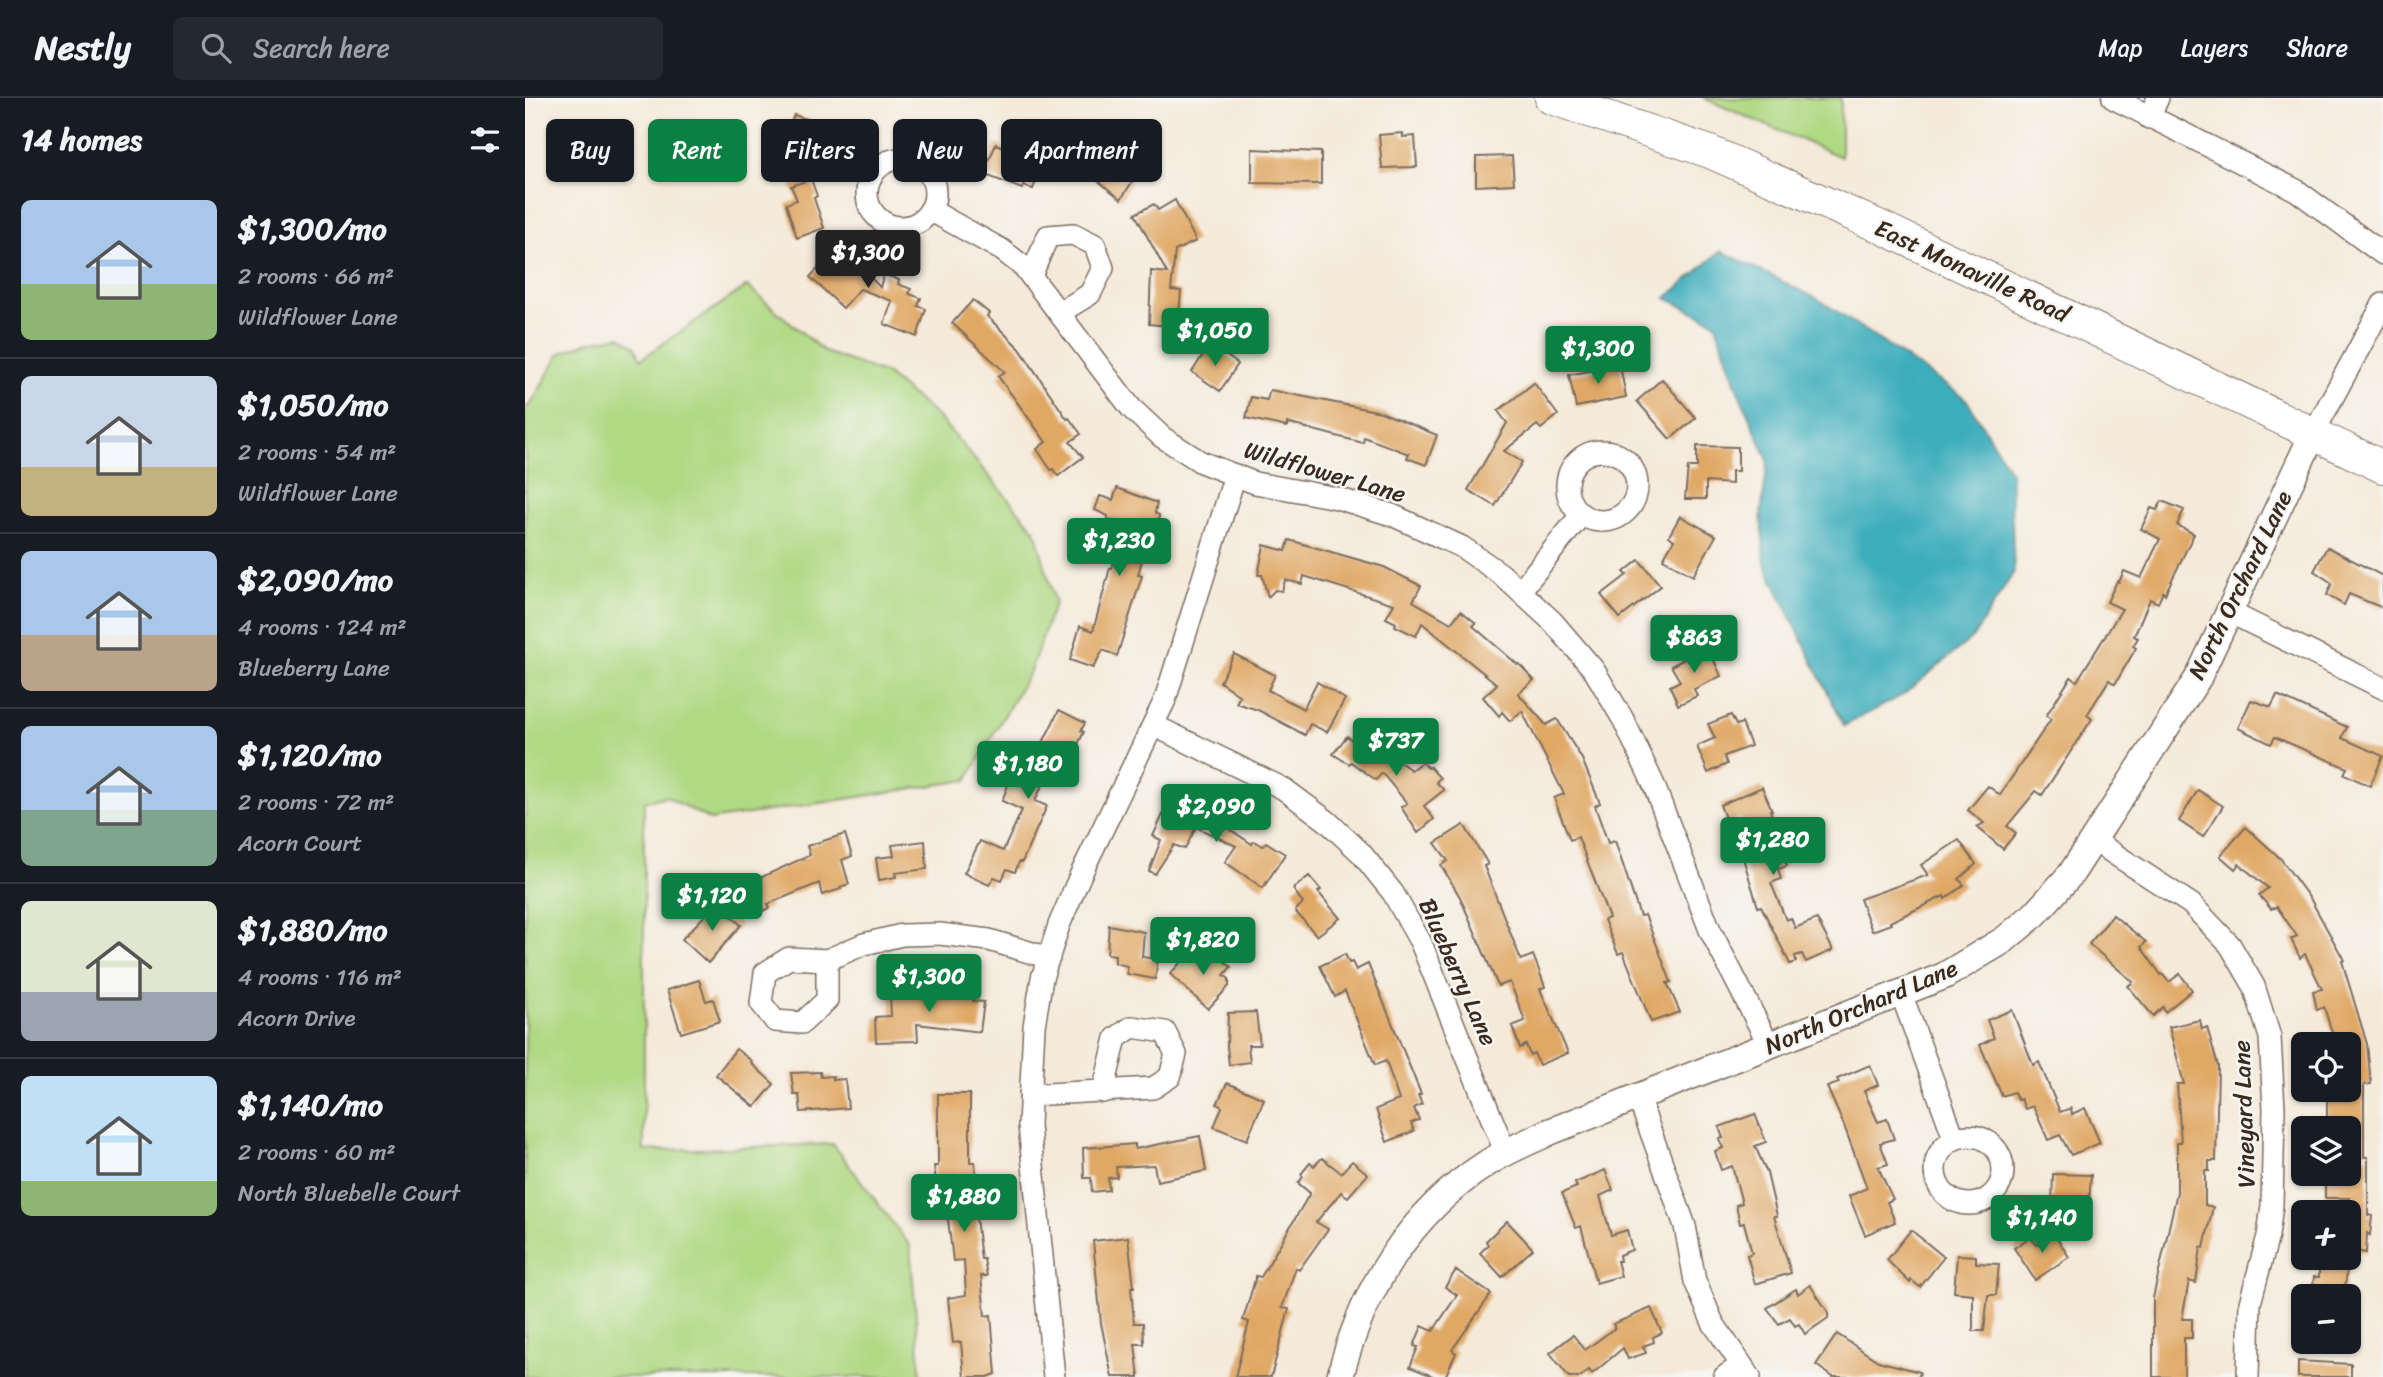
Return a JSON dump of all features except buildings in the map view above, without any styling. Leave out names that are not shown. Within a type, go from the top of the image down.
[{"type":"main road","name":"East Monaville Road","points":[[1551,98],[1710,152],[1871,223],[2383,467]]},
{"type":"street","points":[[2113,98],[2296,190],[2383,254]]},
{"type":"street","points":[[2149,118],[2158,98]]},
{"type":"street","name":"Wildflower Lane","points":[[930,211],[1002,250],[1024,267],[1131,408],[1162,437],[1201,462],[1255,483],[1337,498],[1392,514],[1462,547],[1501,573],[1553,622],[1594,670],[1624,721],[1653,783],[1710,930],[1769,1045]]},
{"type":"street","points":[[1031,276],[1048,236],[1073,233],[1095,245],[1103,268],[1090,293],[1059,313]]},
{"type":"street","points":[[2313,434],[2383,304]]},
{"type":"street","name":"North Orchard Lane","points":[[1340,1377],[1363,1306],[1409,1232],[1437,1201],[1487,1163],[1549,1132],[1944,976],[2004,940],[2035,914],[2071,874],[2198,678],[2313,434]]},
{"type":"street","points":[[1054,1377],[1028,1125],[1034,1026],[1042,978],[1059,925],[1080,876],[1165,700],[1235,475]]},
{"type":"street","points":[[1520,591],[1581,515]]},
{"type":"street","points":[[2229,612],[2383,688]]},
{"type":"street","name":"Blueberry Lane","points":[[1153,725],[1284,789],[1327,821],[1361,853],[1393,893],[1421,943],[1506,1154]]},
{"type":"street","name":"Vineyard Lane","points":[[2093,840],[2191,904],[2229,945],[2254,986],[2270,1037],[2274,1110],[2272,1205],[2268,1236],[2250,1303],[2247,1331],[2248,1377]]},
{"type":"street","points":[[828,960],[827,1000],[802,1023],[775,1021],[761,1003],[765,972],[789,958],[828,960],[864,944],[902,935],[940,934],[989,940],[1049,958]]},
{"type":"street","points":[[1901,993],[1954,1138]]},
{"type":"street","points":[[1030,1095],[1103,1092]]},
{"type":"street","points":[[1638,1097],[1685,1226],[1695,1281],[1713,1323],[1746,1371],[1724,1377]]},
{"type":"green space","points":[[1703,98],[1841,98],[1841,157]]},
{"type":"green space","points":[[747,286],[825,352],[886,374],[939,418],[1035,530],[1055,602],[1030,671],[967,780],[710,820],[666,796],[644,802],[644,1151],[833,1144],[910,1246],[921,1377],[525,1377],[525,408],[531,404],[559,354],[589,342],[620,336],[635,346],[641,359]]},
{"type":"water","points":[[1721,251],[1820,300],[1966,399],[2010,471],[2014,572],[1973,637],[1903,695],[1844,726],[1765,564],[1761,515],[1768,460],[1738,391],[1715,322],[1666,298]]}]
